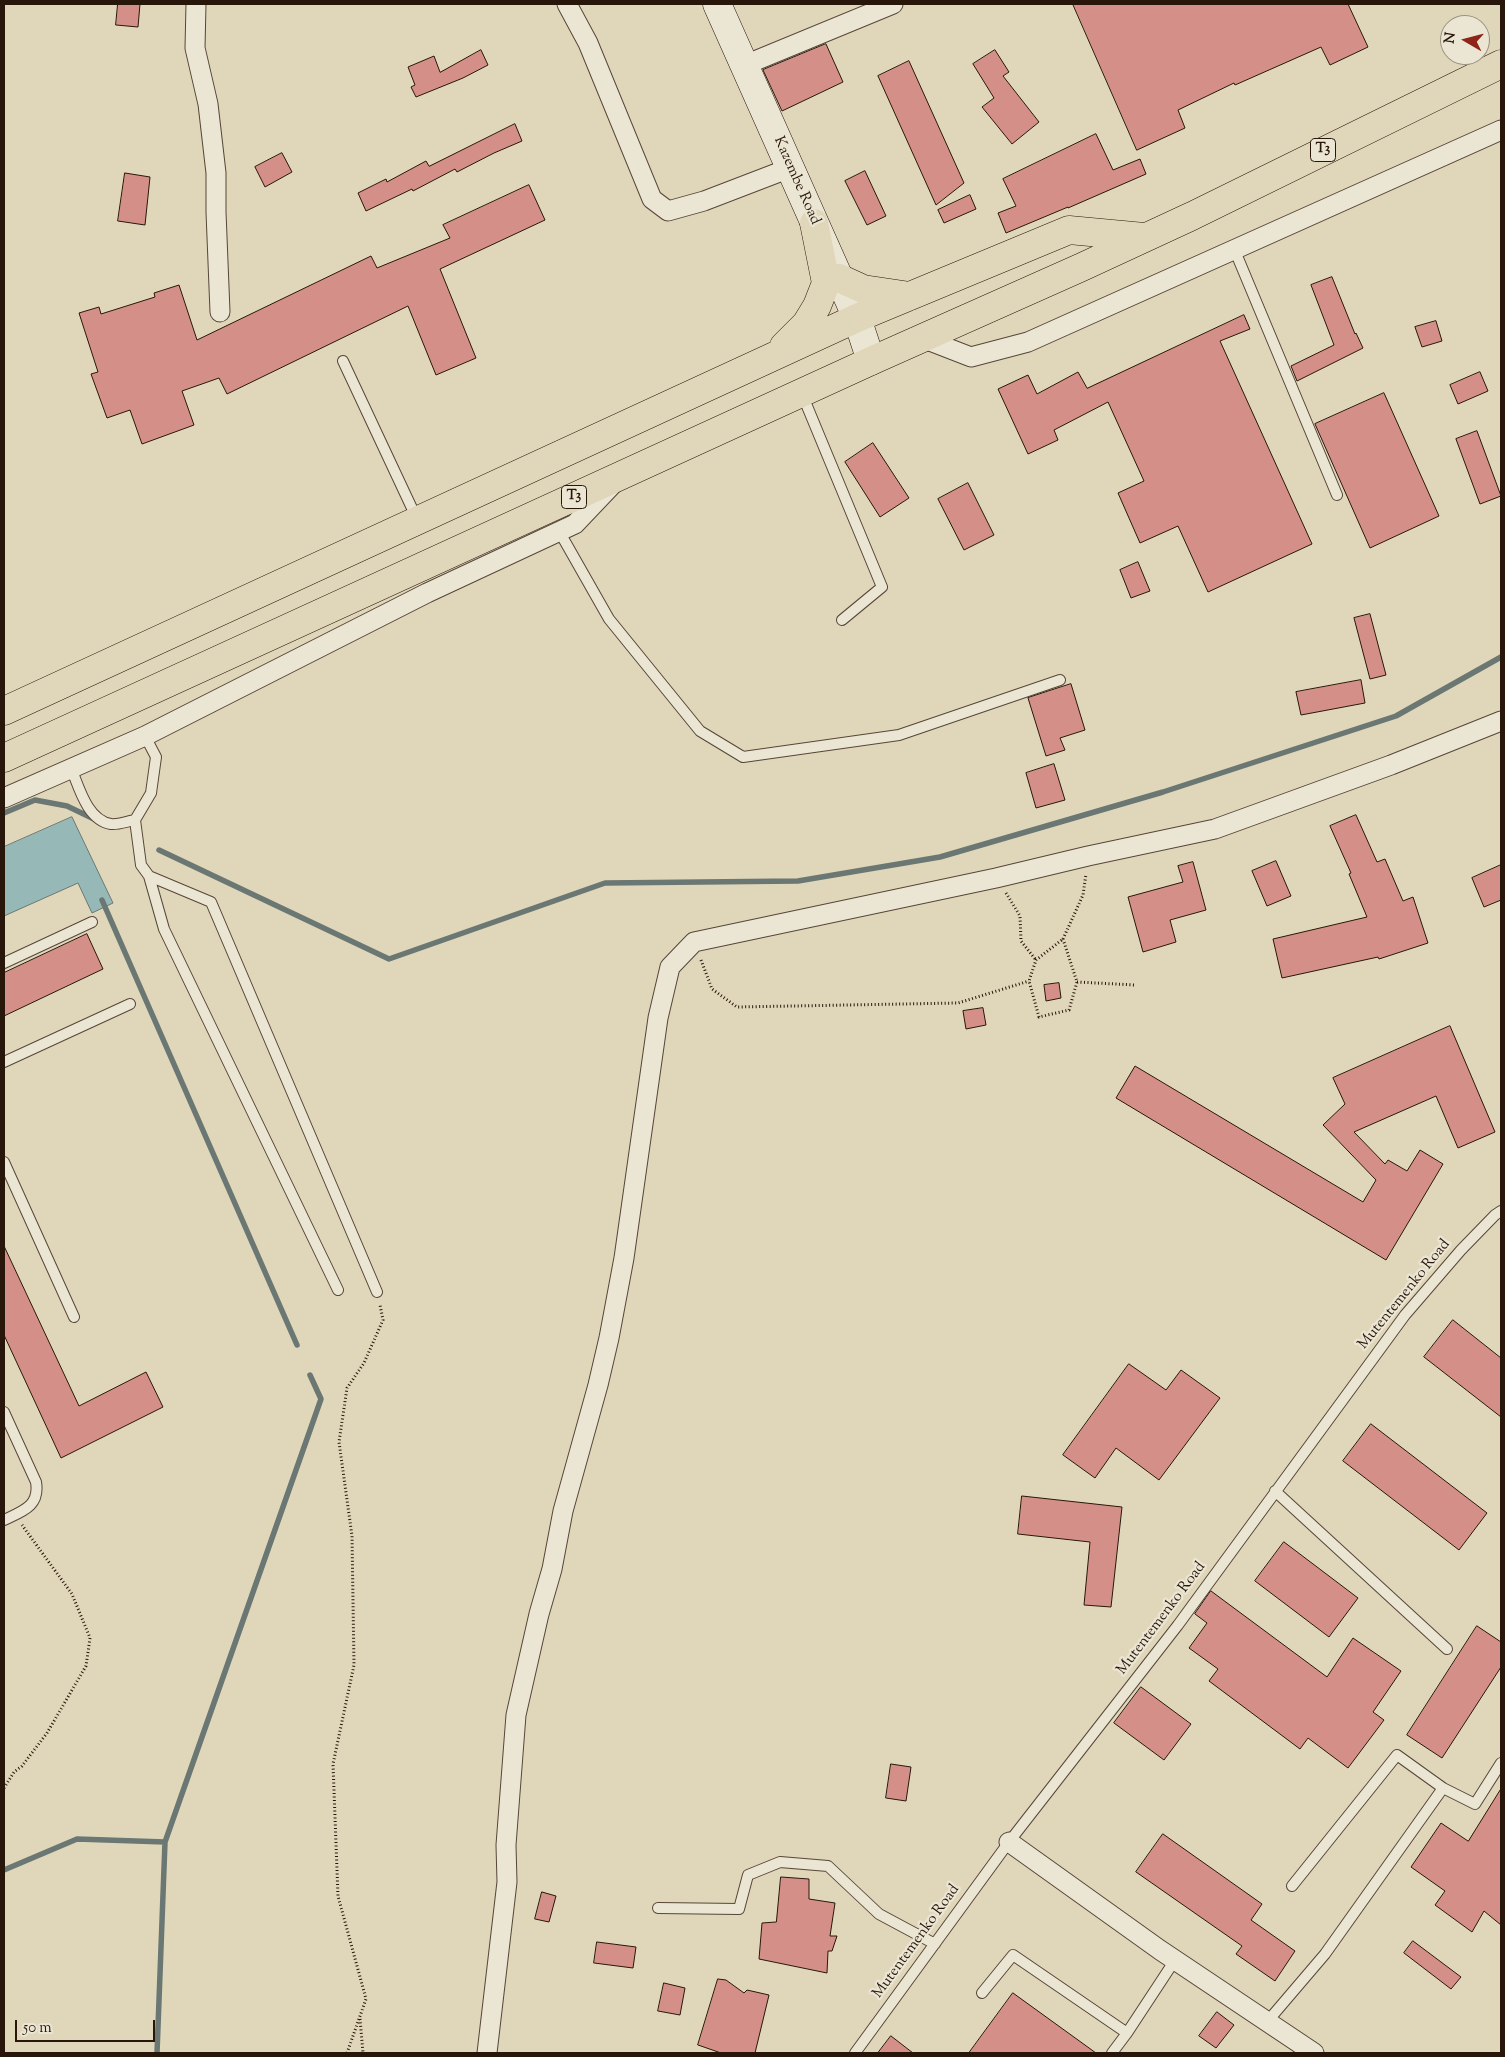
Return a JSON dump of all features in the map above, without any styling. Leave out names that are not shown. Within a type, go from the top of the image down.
[{"type":"highway","name":"T3","points":[[4,758],[1146,237],[1501,64]]},
{"type":"highway","points":[[772,357],[806,324],[817,306],[826,283],[814,223]]},
{"type":"highway","points":[[4,711],[857,318],[1069,230],[1146,237]]},
{"type":"highway","points":[[839,278],[863,288],[910,296]]},
{"type":"main road","name":"Kazembe Road","points":[[717,4],[857,318],[871,361]]},
{"type":"street","points":[[196,4],[195,48],[208,104],[216,173],[220,312]]},
{"type":"street","points":[[568,4],[588,43],[652,199],[668,211],[704,201],[790,168]]},
{"type":"street","points":[[745,65],[894,4]]},
{"type":"street","points":[[922,338],[972,357],[1028,342],[1235,251],[1501,130]]},
{"type":"street","points":[[4,798],[145,736],[427,593],[575,524],[623,474]]},
{"type":"street","points":[[487,2053],[507,1882],[506,1845],[516,1715],[539,1614],[552,1569],[563,1510],[598,1385],[609,1338],[624,1258],[658,1018],[670,967],[694,942],[1215,829],[1391,765],[1501,721]]},
{"type":"street","points":[[1009,1842],[1175,1960],[1314,2053]]},
{"type":"lane","points":[[1235,251],[1337,495]]},
{"type":"lane","points":[[343,361],[417,520]]},
{"type":"lane","points":[[801,393],[882,587],[842,620]]},
{"type":"lane","points":[[559,532],[609,619],[700,731],[742,757],[899,734],[1060,680]]},
{"type":"lane","points":[[145,736],[156,758],[150,793],[135,820],[141,865],[149,876],[164,929],[338,1290]]},
{"type":"lane","points":[[72,768],[82,794],[95,816],[112,824],[135,820]]},
{"type":"lane","points":[[149,876],[211,902],[377,1292]]},
{"type":"lane","points":[[4,963],[92,922]]},
{"type":"lane","points":[[4,1062],[130,1004]]},
{"type":"lane","points":[[4,1162],[74,1317]]},
{"type":"lane","name":"Mutentemenko Road","points":[[855,2053],[1009,1842],[1178,1625],[1405,1315],[1461,1250],[1501,1211]]},
{"type":"lane","points":[[4,1412],[36,1482],[38,1494],[33,1503],[4,1520]]},
{"type":"lane","points":[[1275,1492],[1446,1649]]},
{"type":"lane","points":[[1292,1886],[1397,1755],[1443,1788],[1475,1804],[1501,1763]]},
{"type":"lane","points":[[1267,2022],[1324,1954],[1443,1788]]},
{"type":"lane","points":[[658,1908],[739,1909],[748,1875],[780,1862],[828,1866],[879,1914],[934,1944]]},
{"type":"lane","points":[[982,1993],[1014,1954],[1127,2033]]},
{"type":"lane","points":[[1112,2053],[1175,1960]]},
{"type":"path","points":[[1063,939],[1076,982],[1069,1010],[1039,1017],[1029,981],[1036,960],[1063,939],[1083,895],[1088,856]]},
{"type":"path","points":[[996,878],[1020,916],[1021,941],[1036,960]]},
{"type":"path","points":[[694,942],[712,989],[737,1007],[958,1003],[1029,981]]},
{"type":"path","points":[[1076,982],[1135,985]]},
{"type":"path","points":[[347,2053],[366,1999],[338,1896],[333,1764],[354,1665],[352,1536],[339,1442],[347,1388],[364,1363],[383,1320],[377,1292]]},
{"type":"path","points":[[4,1788],[14,1772],[22,1766],[47,1733],[86,1666],[90,1638],[72,1594],[14,1514]]},
{"type":"path","points":[[360,2016],[363,2053]]},
{"type":"water","points":[[72,817],[113,903],[92,913],[78,883],[4,916],[4,847]]},
{"type":"building","points":[[118,4],[140,4],[138,27],[116,25]]},
{"type":"building","points":[[1073,4],[1348,4],[1368,47],[1330,65],[1321,47],[1235,85],[1234,83],[1178,110],[1185,128],[1137,150]]},
{"type":"building","points":[[826,44],[843,82],[782,111],[763,70]]},
{"type":"building","points":[[481,50],[488,65],[463,78],[416,97],[411,87],[415,85],[408,67],[434,56],[440,72]]},
{"type":"building","points":[[995,50],[1009,72],[1003,76],[1039,122],[1012,144],[982,107],[994,98],[973,64]]},
{"type":"building","points":[[909,61],[964,183],[936,205],[878,76]]},
{"type":"building","points":[[515,124],[522,141],[457,172],[455,169],[413,191],[412,189],[366,211],[358,193],[386,179],[387,182],[426,161],[429,166]]},
{"type":"building","points":[[1096,134],[1113,170],[1140,159],[1146,174],[1006,233],[998,213],[1016,206],[1003,179]]},
{"type":"building","points":[[282,153],[292,172],[265,187],[255,167]]},
{"type":"building","points":[[865,171],[886,216],[867,225],[845,181]]},
{"type":"building","points":[[125,173],[150,177],[145,225],[118,221]]},
{"type":"building","points":[[529,185],[545,220],[440,269],[476,358],[436,375],[408,306],[227,394],[219,378],[182,391],[194,425],[142,444],[130,410],[107,418],[91,374],[98,372],[79,313],[99,307],[101,314],[155,297],[154,293],[179,285],[197,340],[371,256],[377,268],[450,238],[443,225]]},
{"type":"building","points":[[970,195],[976,209],[944,223],[938,210]]},
{"type":"building","points":[[1332,277],[1355,334],[1363,348],[1297,381],[1291,366],[1334,345],[1311,285]]},
{"type":"building","points":[[1244,315],[1250,329],[1220,341],[1312,544],[1208,592],[1178,526],[1140,543],[1118,493],[1144,481],[1108,402],[1054,430],[1058,440],[1028,454],[998,389],[1028,375],[1037,394],[1078,372],[1087,388]]},
{"type":"building","points":[[1436,321],[1442,341],[1422,347],[1415,327]]},
{"type":"building","points":[[1480,372],[1488,391],[1458,404],[1450,385]]},
{"type":"building","points":[[1384,393],[1439,516],[1370,548],[1315,424]]},
{"type":"building","points":[[1477,431],[1501,496],[1480,504],[1456,439]]},
{"type":"building","points":[[873,443],[909,498],[880,517],[845,462]]},
{"type":"building","points":[[968,483],[994,535],[964,550],[938,499]]},
{"type":"building","points":[[1138,562],[1150,591],[1131,598],[1120,570]]},
{"type":"building","points":[[1370,614],[1386,675],[1370,679],[1354,618]]},
{"type":"building","points":[[1361,680],[1365,703],[1301,715],[1296,692]]},
{"type":"building","points":[[1071,684],[1085,730],[1060,738],[1065,750],[1046,756],[1028,698]]},
{"type":"building","points":[[1054,764],[1065,800],[1036,808],[1026,773]]},
{"type":"building","points":[[1356,815],[1377,862],[1385,859],[1403,901],[1413,897],[1428,943],[1379,959],[1378,957],[1282,978],[1273,939],[1367,917],[1349,874],[1351,873],[1330,826]]},
{"type":"building","points":[[1276,861],[1291,896],[1267,906],[1252,871]]},
{"type":"building","points":[[1193,862],[1206,910],[1170,920],[1176,942],[1143,952],[1128,897],[1183,882],[1178,866]]},
{"type":"building","points":[[1501,865],[1501,900],[1484,907],[1472,878]]},
{"type":"building","points":[[87,934],[103,969],[4,1016],[4,973]]},
{"type":"building","points":[[1059,983],[1061,998],[1046,1001],[1044,985]]},
{"type":"building","points":[[983,1008],[986,1025],[966,1029],[963,1011]]},
{"type":"building","points":[[1450,1026],[1495,1132],[1458,1148],[1436,1096],[1354,1132],[1385,1164],[1388,1160],[1407,1171],[1420,1150],[1443,1164],[1386,1260],[1116,1098],[1135,1066],[1363,1202],[1376,1180],[1323,1125],[1345,1104],[1333,1078]]},
{"type":"building","points":[[4,1246],[79,1406],[146,1372],[163,1407],[61,1458],[4,1335]]},
{"type":"building","points":[[1453,1320],[1501,1358],[1501,1417],[1424,1357]]},
{"type":"building","points":[[1129,1364],[1166,1390],[1181,1370],[1220,1398],[1159,1480],[1116,1448],[1095,1478],[1063,1455]]},
{"type":"building","points":[[1371,1424],[1487,1513],[1459,1550],[1343,1461]]},
{"type":"building","points":[[1022,1496],[1122,1507],[1111,1607],[1084,1605],[1090,1542],[1018,1534]]},
{"type":"building","points":[[1284,1542],[1358,1598],[1329,1637],[1255,1581]]},
{"type":"building","points":[[1211,1591],[1327,1677],[1353,1638],[1401,1671],[1373,1712],[1384,1720],[1348,1768],[1308,1738],[1300,1749],[1209,1681],[1218,1669],[1189,1648],[1207,1623],[1195,1614]]},
{"type":"building","points":[[1477,1626],[1501,1642],[1501,1667],[1442,1758],[1407,1735]]},
{"type":"building","points":[[1141,1687],[1191,1724],[1164,1760],[1114,1723]]},
{"type":"building","points":[[891,1764],[911,1767],[906,1801],[886,1798]]},
{"type":"building","points":[[1501,1789],[1501,1925],[1484,1911],[1472,1932],[1435,1905],[1445,1891],[1411,1867],[1441,1823],[1468,1841]]},
{"type":"building","points":[[1163,1834],[1262,1904],[1251,1920],[1295,1951],[1275,1981],[1236,1954],[1242,1946],[1136,1872]]},
{"type":"building","points":[[781,1877],[809,1879],[809,1899],[835,1903],[830,1936],[837,1936],[832,1951],[828,1951],[827,1973],[759,1959],[762,1923],[776,1922]]},
{"type":"building","points":[[542,1892],[556,1896],[549,1922],[535,1919]]},
{"type":"building","points":[[1413,1941],[1461,1977],[1451,1989],[1404,1953]]},
{"type":"building","points":[[597,1942],[636,1947],[633,1968],[594,1963]]},
{"type":"building","points":[[718,1979],[726,1980],[744,1993],[747,1990],[769,1995],[755,2053],[721,2053],[698,2045]]},
{"type":"building","points":[[664,1983],[685,1988],[680,2015],[658,2011]]},
{"type":"building","points":[[1013,1993],[1096,2053],[969,2053]]},
{"type":"building","points":[[1217,2012],[1234,2025],[1216,2048],[1199,2036]]},
{"type":"building","points":[[891,2036],[913,2053],[878,2053]]},
{"type":"waterway","points":[[159,850],[389,959],[605,883],[798,881],[940,857],[1163,792],[1396,716],[1501,657]]},
{"type":"waterway","points":[[4,813],[35,800],[67,806],[96,820]]},
{"type":"waterway","points":[[102,900],[297,1345]]},
{"type":"waterway","points":[[157,2053],[165,1842],[321,1399],[310,1375]]},
{"type":"waterway","points":[[4,1870],[77,1839],[165,1842]]}]
